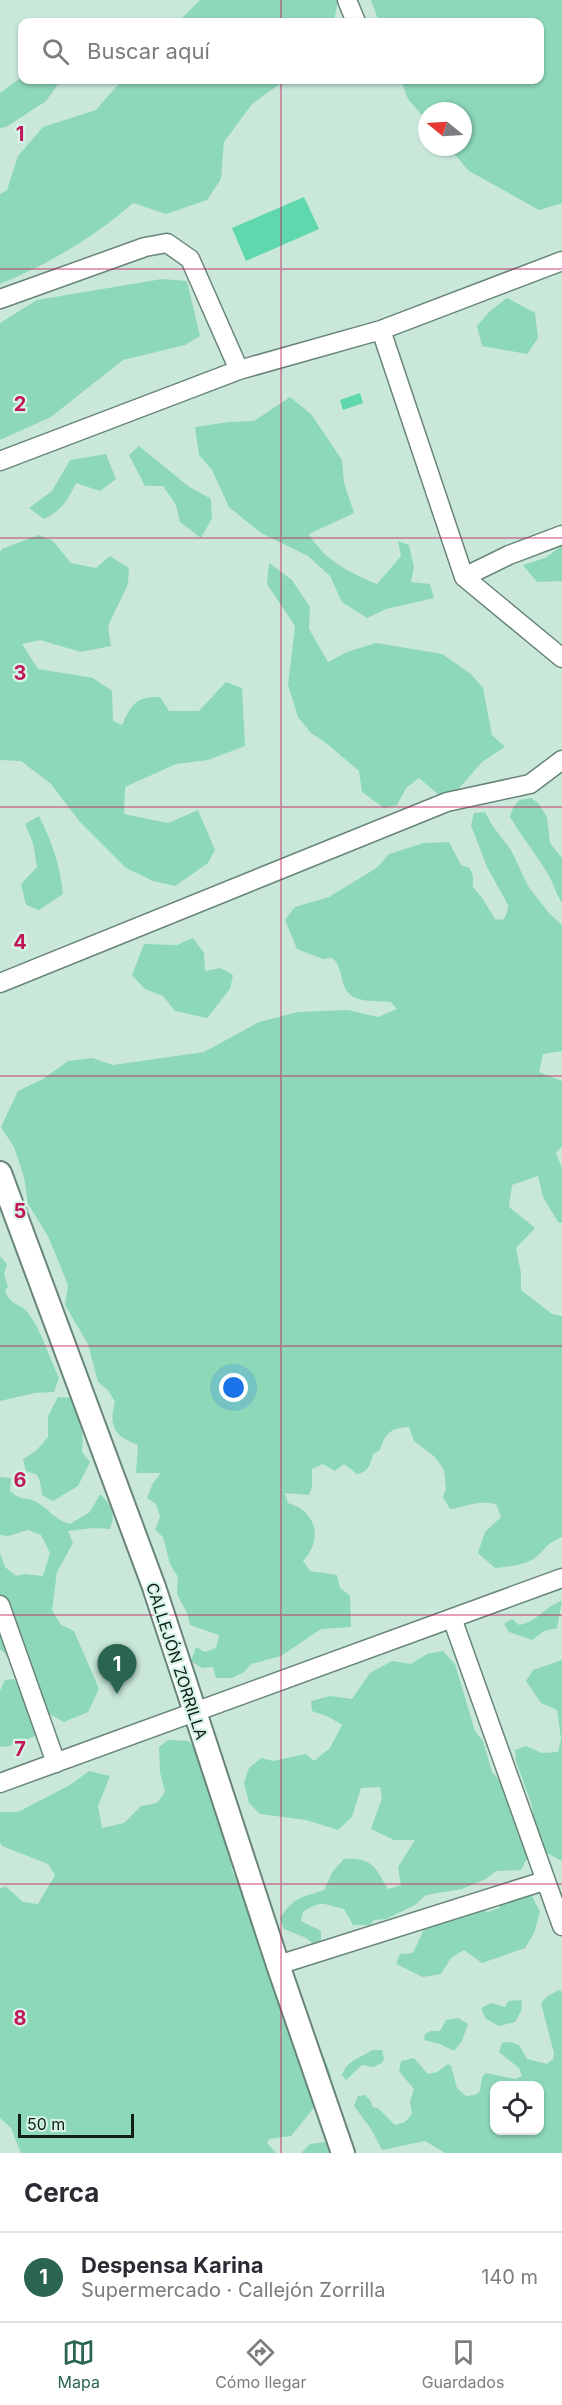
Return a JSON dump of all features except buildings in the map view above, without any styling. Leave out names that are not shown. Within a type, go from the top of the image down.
[{"type":"street","points":[[347,0],[354,18]]},
{"type":"street","points":[[0,299],[145,247],[167,243],[190,259],[239,370]]},
{"type":"street","points":[[0,461],[239,370],[381,330],[562,261]]},
{"type":"street","points":[[381,330],[464,577],[562,658]]},
{"type":"street","points":[[464,577],[509,555],[562,535]]},
{"type":"street","points":[[0,983],[447,802],[530,784],[562,760]]},
{"type":"street","name":"CALLEJÓN ZORRILLA","points":[[0,1173],[154,1587],[278,1965],[343,2153]]},
{"type":"street","points":[[0,1783],[562,1578]]},
{"type":"street","points":[[0,1605],[56,1762]]},
{"type":"street","points":[[452,1618],[544,1881],[562,1926]]},
{"type":"street","points":[[278,1965],[544,1881]]},
{"type":"shaded area","points":[[200,0],[338,0],[335,18],[182,18]]},
{"type":"shaded area","points":[[371,0],[562,0],[562,203],[539,210],[469,171],[456,156],[472,156],[472,102],[418,102],[418,111],[408,99],[402,84],[544,84],[544,18],[378,18]]},
{"type":"shaded area","points":[[18,80],[18,84],[58,84],[46,101],[6,127],[0,128],[0,93]]},
{"type":"shaded area","points":[[119,84],[280,84],[252,104],[224,142],[221,179],[207,200],[166,214],[133,203],[103,228],[70,249],[0,284],[0,194],[7,190],[18,156],[43,127],[96,110]]},
{"type":"shaded area","points":[[304,197],[319,229],[246,261],[232,228]]},
{"type":"shaded area","points":[[162,279],[187,281],[200,336],[185,345],[123,360],[51,417],[0,440],[0,323],[37,300]]},
{"type":"shaded area","points":[[507,298],[535,313],[538,338],[527,354],[482,346],[477,326],[491,310]]},
{"type":"shaded area","points":[[360,393],[363,403],[343,410],[340,400]]},
{"type":"shaded area","points":[[290,397],[311,414],[342,460],[344,483],[354,513],[309,534],[315,543],[338,565],[377,584],[401,556],[398,541],[409,545],[414,567],[411,582],[430,584],[434,598],[386,609],[367,618],[342,602],[330,576],[308,556],[261,533],[229,507],[212,470],[199,455],[195,427],[254,421]]},
{"type":"shaded area","points":[[139,446],[188,486],[211,499],[212,518],[201,538],[180,522],[176,505],[163,486],[145,486],[129,455]]},
{"type":"shaded area","points":[[106,454],[116,479],[100,491],[76,483],[63,504],[44,519],[29,508],[52,491],[70,460]]},
{"type":"shaded area","points":[[39,535],[53,541],[71,563],[96,568],[110,556],[129,568],[128,584],[108,626],[111,646],[81,652],[40,640],[22,644],[38,669],[93,678],[112,691],[113,721],[122,725],[135,703],[145,698],[160,697],[169,711],[199,711],[226,682],[242,688],[245,746],[208,760],[176,764],[125,787],[124,814],[168,823],[198,810],[215,850],[208,863],[175,886],[153,881],[126,868],[80,822],[51,784],[21,761],[0,760],[0,552],[2,549]]},
{"type":"shaded area","points":[[562,546],[562,581],[537,582],[523,565],[545,558]]},
{"type":"shaded area","points":[[269,563],[292,580],[310,607],[309,629],[328,662],[347,652],[376,643],[442,654],[471,674],[483,688],[492,735],[505,747],[482,762],[447,802],[419,778],[406,788],[397,805],[384,808],[362,792],[359,771],[311,733],[298,717],[288,685],[295,626],[267,584]]},
{"type":"shaded area","points":[[531,798],[538,803],[547,817],[550,843],[562,858],[562,903],[547,873],[510,817],[519,800]]},
{"type":"shaded area","points":[[485,812],[511,850],[528,886],[548,912],[562,925],[562,1051],[543,1054],[539,1072],[562,1081],[562,1146],[556,1153],[562,1168],[562,1223],[558,1222],[543,1197],[538,1176],[512,1185],[509,1207],[535,1228],[516,1248],[521,1273],[521,1290],[552,1314],[562,1316],[562,1537],[549,1544],[536,1557],[527,1562],[495,1568],[478,1553],[485,1532],[501,1517],[496,1504],[477,1503],[450,1509],[443,1497],[446,1489],[444,1470],[435,1457],[414,1441],[409,1427],[393,1430],[384,1439],[380,1450],[373,1454],[370,1464],[364,1471],[357,1474],[344,1464],[335,1471],[323,1464],[312,1469],[312,1487],[309,1495],[285,1493],[288,1503],[305,1512],[314,1527],[313,1544],[303,1561],[310,1571],[337,1575],[340,1588],[350,1596],[351,1627],[321,1629],[281,1656],[251,1664],[244,1672],[232,1678],[216,1678],[213,1667],[202,1668],[191,1661],[196,1647],[205,1652],[216,1648],[219,1635],[190,1625],[187,1613],[177,1594],[178,1577],[170,1564],[163,1537],[155,1530],[160,1517],[156,1504],[147,1498],[153,1483],[161,1473],[136,1473],[138,1445],[130,1442],[115,1430],[112,1418],[115,1402],[108,1390],[98,1382],[88,1344],[65,1305],[68,1285],[48,1236],[28,1204],[24,1177],[14,1147],[1,1127],[18,1091],[43,1079],[68,1061],[92,1058],[113,1065],[204,1052],[259,1022],[298,1012],[348,1010],[378,1017],[397,1009],[391,1002],[364,1000],[350,995],[336,962],[332,958],[323,959],[297,949],[285,920],[295,907],[329,897],[378,867],[389,854],[424,843],[449,842],[461,865],[470,868],[473,887],[495,919],[503,920],[508,905],[487,867],[471,825],[474,813]]},
{"type":"shaded area","points":[[39,816],[55,854],[63,894],[39,910],[26,905],[21,884],[37,867],[33,843],[25,824]]},
{"type":"shaded area","points":[[193,938],[204,953],[205,971],[220,968],[233,975],[230,989],[207,1018],[175,1011],[163,996],[145,989],[132,975],[144,944],[177,945]]},
{"type":"shaded area","points":[[0,1256],[7,1264],[4,1274],[8,1287],[5,1290],[7,1295],[33,1320],[59,1378],[54,1392],[35,1393],[0,1401]]},
{"type":"shaded area","points":[[58,1397],[71,1398],[74,1404],[81,1424],[82,1452],[90,1462],[78,1486],[53,1501],[42,1495],[37,1475],[26,1471],[23,1459],[36,1451],[48,1437],[48,1416]]},
{"type":"shaded area","points":[[0,1477],[11,1478],[10,1491],[16,1496],[37,1502],[59,1519],[70,1524],[90,1512],[100,1494],[112,1510],[113,1518],[110,1529],[93,1528],[68,1531],[73,1543],[57,1572],[52,1610],[61,1625],[74,1631],[99,1689],[88,1712],[64,1722],[47,1713],[11,1659],[0,1649],[0,1553],[5,1567],[16,1576],[25,1574],[43,1576],[50,1553],[41,1535],[28,1530],[8,1536],[0,1535]]},
{"type":"shaded area","points":[[562,1601],[557,1628],[544,1631],[532,1640],[509,1632],[504,1624],[512,1619],[519,1625],[525,1623]]},
{"type":"shaded area","points":[[443,1651],[455,1664],[475,1731],[483,1741],[492,1772],[515,1799],[533,1847],[521,1870],[496,1871],[486,1879],[462,1889],[426,1895],[415,1905],[386,1919],[374,1920],[370,1925],[353,1925],[344,1909],[324,1904],[315,1905],[303,1912],[301,1921],[321,1931],[321,1940],[314,1944],[284,1929],[280,1918],[290,1905],[299,1899],[324,1890],[333,1871],[344,1859],[361,1860],[372,1865],[388,1889],[401,1885],[398,1867],[415,1840],[394,1840],[371,1829],[382,1798],[380,1787],[361,1788],[352,1817],[338,1830],[306,1820],[260,1814],[249,1803],[244,1783],[249,1768],[261,1758],[273,1761],[306,1754],[314,1761],[330,1748],[342,1725],[312,1711],[311,1701],[330,1696],[352,1699],[370,1673],[392,1661],[411,1664],[427,1654]]},
{"type":"shaded area","points":[[562,1660],[562,1861],[545,1852],[516,1761],[515,1750],[526,1746],[542,1753],[558,1752],[561,1739],[557,1710],[541,1703],[526,1681],[533,1670]]},
{"type":"shaded area","points":[[14,1679],[28,1701],[38,1735],[6,1747],[0,1746],[0,1691],[5,1680]]},
{"type":"shaded area","points":[[168,1740],[188,1741],[199,1750],[216,1798],[220,1825],[229,1844],[232,1870],[259,1933],[294,2028],[319,2045],[331,2075],[317,2104],[291,2136],[269,2139],[267,2143],[276,2153],[21,2153],[11,2128],[0,2118],[0,1889],[5,1886],[23,1902],[38,1904],[55,1875],[48,1864],[2,1846],[0,1812],[18,1812],[70,1785],[89,1771],[110,1776],[98,1806],[102,1828],[124,1823],[141,1806],[157,1803],[165,1792],[160,1772],[159,1747]]},
{"type":"shaded area","points":[[531,1894],[540,1912],[534,1933],[525,1948],[482,1963],[464,1950],[451,1958],[441,1974],[423,1977],[396,1964],[400,1954],[413,1953],[426,1925],[478,1909],[488,1912],[499,1908],[503,1895]]},
{"type":"shaded area","points":[[559,1990],[562,1992],[562,2153],[445,2153],[425,2141],[382,2150],[371,2129],[354,2106],[358,2096],[365,2095],[373,2107],[379,2109],[395,2125],[405,2122],[412,2114],[410,2101],[414,2089],[399,2071],[401,2061],[414,2058],[428,2074],[437,2072],[448,2064],[451,2066],[457,2088],[466,2096],[475,2095],[480,2091],[482,2077],[486,2073],[515,2079],[522,2076],[519,2068],[499,2052],[502,2043],[511,2042],[519,2045],[527,2059],[547,2064],[553,2059],[554,2053],[541,2003]]},
{"type":"shaded area","points":[[522,2000],[521,2011],[515,2022],[499,2026],[486,2019],[481,2008],[491,2003],[505,2007],[508,2001]]},
{"type":"shaded area","points":[[458,2018],[468,2024],[462,2041],[454,2051],[424,2040],[425,2034],[440,2031],[446,2020]]},
{"type":"shaded area","points":[[372,2050],[382,2050],[384,2058],[382,2063],[373,2067],[362,2065],[346,2080],[342,2075],[348,2066]]},
{"type":"shaded area","points":[[326,2142],[335,2153],[301,2153],[310,2144]]},
{"type":"place","name":"Despensa Karina","points":[[117,1694]]}]
